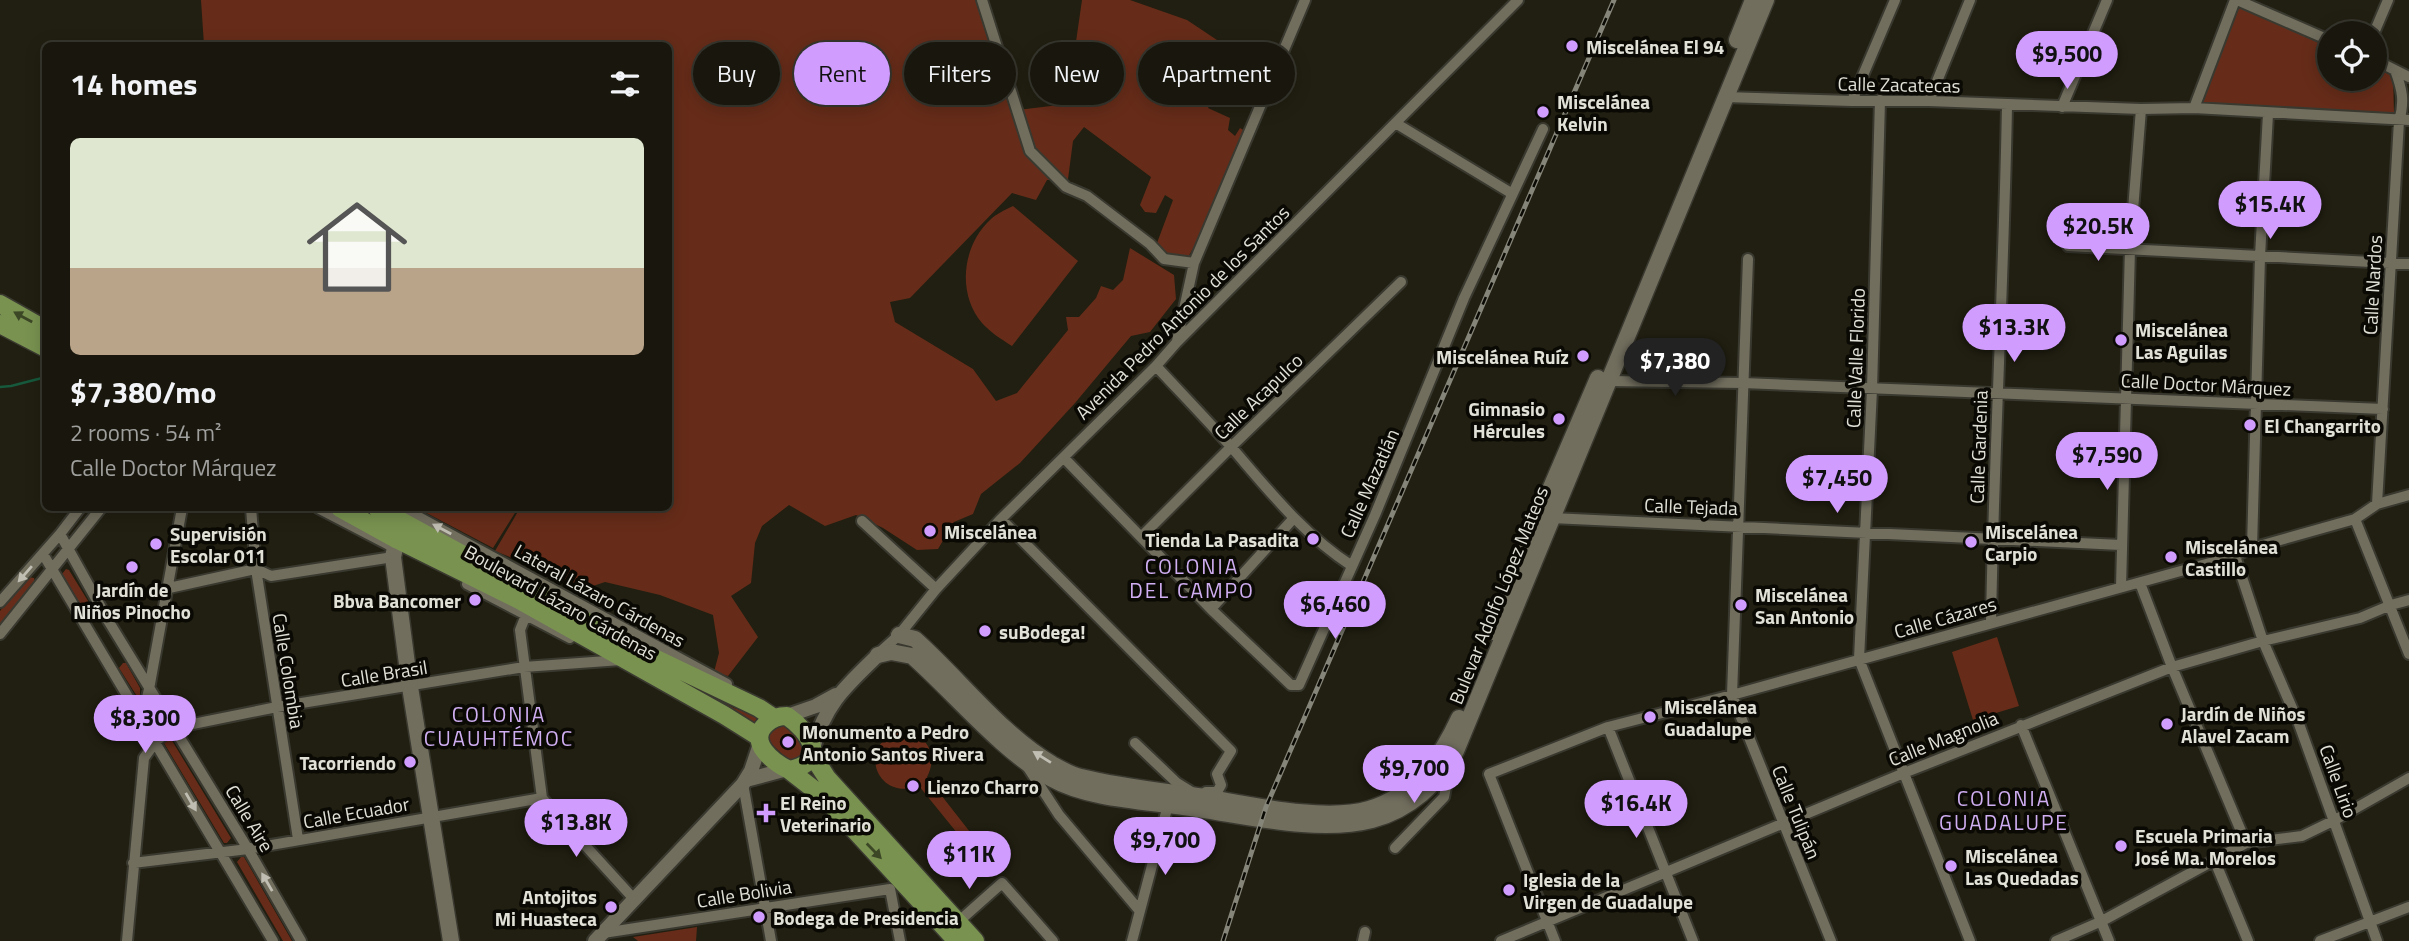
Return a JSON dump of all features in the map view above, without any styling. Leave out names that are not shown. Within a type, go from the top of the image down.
[{"type":"main road","name":"Bulevar Adolfo López Mateos","points":[[878,655],[891,652],[912,656],[1026,763],[1054,780],[1076,789],[1284,821],[1349,823],[1371,820],[1394,813],[1415,800],[1447,768],[1478,699],[1546,516],[1608,381],[1723,92],[1753,0]]},
{"type":"main road","name":"Bulevar Adolfo López Mateos","points":[[899,635],[915,639],[1031,750],[1077,776],[1128,787],[1189,793],[1289,810],[1348,813],[1388,801],[1422,779],[1437,759],[1466,703],[1723,92],[1766,0]]},
{"type":"main road","points":[[0,304],[42,328]]},
{"type":"main road","points":[[0,324],[42,346]]},
{"type":"main road","name":"Boulevard Lázaro Cárdenas","points":[[344,511],[395,548],[519,600],[628,659],[724,715],[759,743]]},
{"type":"main road","points":[[401,514],[395,548],[410,687],[451,941]]},
{"type":"main road","name":"Boulevard Lázaro Cárdenas","points":[[401,514],[628,659],[780,717]]},
{"type":"main road","points":[[788,769],[803,766],[810,758],[812,741],[802,728],[780,717],[766,724],[759,743],[771,757],[814,788],[895,883],[957,941]]},
{"type":"main road","points":[[812,750],[827,778],[975,941]]},
{"type":"street","points":[[982,0],[1030,151],[1066,187],[1087,197],[1150,244],[1164,259],[1194,263]]},
{"type":"street","points":[[1177,342],[1194,263],[1305,0]]},
{"type":"street","name":"Avenida Pedro Antonio de los Santos","points":[[878,655],[899,635],[936,589],[1000,519],[1156,366],[1518,0]]},
{"type":"street","points":[[1852,101],[1895,0]]},
{"type":"street","points":[[1929,101],[1970,0]]},
{"type":"street","points":[[2062,107],[2107,0]]},
{"type":"street","points":[[2194,108],[2236,0],[2317,35]]},
{"type":"street","points":[[2379,21],[2388,0]]},
{"type":"street","points":[[2387,66],[2409,77]]},
{"type":"street","name":"Calle Nardos","points":[[2376,504],[2391,263],[2404,121],[2404,94],[2395,70]]},
{"type":"street","name":"Calle Zacatecas","points":[[1723,92],[1852,101],[2194,108],[2404,121]]},
{"type":"street","name":"Calle Valle Florido","points":[[1859,659],[1867,532],[1880,100]]},
{"type":"street","name":"Calle Gardenia","points":[[1991,622],[1997,393],[2005,242],[2007,105]]},
{"type":"street","points":[[2121,587],[2130,248],[2141,109]]},
{"type":"street","points":[[2252,548],[2267,114]]},
{"type":"street","points":[[1396,124],[1511,193]]},
{"type":"street","name":"Calle Mazatlán","points":[[1156,366],[1293,519],[1352,566],[1416,420],[1464,298],[1511,193],[1544,129]]},
{"type":"street","points":[[2068,246],[2409,264]]},
{"type":"street","points":[[1732,695],[1748,259]]},
{"type":"street","name":"Calle Acapulco","points":[[1141,537],[1401,282]]},
{"type":"street","name":"Calle Doctor Márquez","points":[[1608,381],[1743,383],[2383,409]]},
{"type":"street","points":[[1064,458],[1212,609],[1291,685],[1299,685],[1352,566]]},
{"type":"street","name":"Calle Cázares","points":[[1546,922],[1489,774],[1608,727],[2235,556],[2252,548],[2355,519],[2376,504],[2409,495]]},
{"type":"street","points":[[0,602],[78,511]]},
{"type":"street","points":[[0,634],[99,511]]},
{"type":"street","points":[[142,720],[182,511]]},
{"type":"street","name":"Calle Colombia","points":[[251,511],[256,569],[298,839]]},
{"type":"street","points":[[324,511],[526,615],[628,659]]},
{"type":"street","name":"Lateral Lázaro Cárdenas","points":[[401,514],[746,694],[780,717]]},
{"type":"street","name":"Calle Tejada","points":[[1546,516],[2121,545]]},
{"type":"street","points":[[1000,519],[1231,751],[1217,774],[1221,785],[1217,792],[1189,793],[1135,743]]},
{"type":"street","points":[[1212,609],[1293,519]]},
{"type":"street","points":[[2355,519],[2409,654]]},
{"type":"street","points":[[862,521],[936,589]]},
{"type":"street","name":"Calle Aire","points":[[60,534],[109,622],[301,941]]},
{"type":"street","points":[[169,588],[256,569],[271,576],[395,548]]},
{"type":"street","points":[[43,554],[273,941]]},
{"type":"street","name":"Calle Lirio","points":[[2235,556],[2263,641],[2299,724],[2377,941]]},
{"type":"street","points":[[2140,583],[2246,844]]},
{"type":"street","name":"Calle Magnolia","points":[[1501,941],[2021,725],[2172,667],[2263,641],[2360,618],[2409,600]]},
{"type":"street","points":[[526,615],[520,630],[542,798],[633,898]]},
{"type":"street","points":[[92,635],[109,622]]},
{"type":"street","points":[[108,662],[125,648]]},
{"type":"street","points":[[812,750],[820,723],[838,694],[878,655]]},
{"type":"street","name":"Calle Brasil","points":[[156,741],[173,728],[277,706],[524,667],[628,659]]},
{"type":"street","points":[[1859,659],[1970,941]]},
{"type":"street","points":[[780,717],[808,710],[838,694]]},
{"type":"street","name":"Calle Tulipán","points":[[1732,695],[1831,941]]},
{"type":"street","points":[[2021,725],[2109,941]]},
{"type":"street","points":[[1608,727],[1693,941]]},
{"type":"street","points":[[127,941],[144,758],[156,741]]},
{"type":"street","points":[[599,937],[745,782],[759,743]]},
{"type":"street","points":[[1026,763],[1059,816],[1139,910]]},
{"type":"street","points":[[1395,848],[1444,796],[1447,768]]},
{"type":"street","points":[[745,782],[788,769]]},
{"type":"street","points":[[2056,941],[2102,921],[2246,844],[2302,836],[2409,778]]},
{"type":"street","points":[[745,782],[771,941]]},
{"type":"street","name":"Calle Ecuador","points":[[133,863],[248,849],[542,798]]},
{"type":"street","points":[[1132,941],[1168,805]]},
{"type":"street","points":[[2214,859],[2248,941]]},
{"type":"street","points":[[895,883],[900,941]]},
{"type":"street","name":"Calle Bolivia","points":[[599,937],[895,883]]},
{"type":"street","points":[[957,923],[1002,883],[1053,941]]},
{"type":"street","points":[[2320,941],[2409,906]]},
{"type":"street","points":[[1546,922],[1555,941]]},
{"type":"shaded area","points":[[201,0],[983,0],[996,42],[904,42],[904,105],[1016,104],[1018,110],[1059,105],[1124,105],[1124,42],[1076,42],[1082,0],[1130,0],[1187,20],[1220,42],[1138,42],[1138,105],[1210,105],[1208,108],[1230,118],[1228,130],[1235,136],[1240,128],[1245,131],[1211,216],[1186,261],[1167,256],[1157,243],[1173,200],[1165,195],[1156,213],[1145,212],[1140,205],[1151,177],[1084,127],[1073,141],[1068,179],[1047,180],[1036,200],[1012,193],[910,298],[890,302],[895,322],[973,369],[996,401],[1017,393],[1068,330],[1066,317],[1079,317],[1096,298],[1101,286],[1113,290],[1123,280],[1130,248],[1174,275],[1176,299],[1150,332],[1131,336],[1020,463],[981,494],[973,514],[954,522],[938,549],[917,550],[883,528],[856,515],[825,526],[789,505],[762,526],[755,543],[751,583],[731,596],[758,637],[728,676],[714,672],[719,653],[713,615],[660,595],[605,582],[587,588],[495,551],[518,511],[672,511],[672,42],[204,42]]},
{"type":"shaded area","points":[[2240,5],[2317,40],[2317,91],[2387,91],[2387,72],[2393,75],[2394,113],[2202,103]]},
{"type":"shaded area","points":[[1013,206],[1078,261],[1012,346],[989,330],[974,311],[966,285],[966,270],[973,243],[981,231],[995,216]]},
{"type":"shaded area","points":[[423,511],[516,511],[493,548]]},
{"type":"shaded area","points":[[66,569],[96,614],[94,619],[89,618],[62,574]]},
{"type":"shaded area","points":[[28,577],[34,578],[35,583],[0,625],[0,611]]},
{"type":"shaded area","points":[[1997,637],[2019,706],[1973,720],[1952,652]]},
{"type":"shaded area","points":[[642,659],[734,708],[758,715],[752,729]]},
{"type":"shaded area","points":[[126,663],[140,688],[140,701],[119,668]]},
{"type":"shaded area","points":[[782,722],[804,744],[806,754],[791,762],[769,742],[766,734]]},
{"type":"shaded area","points":[[900,731],[917,735],[928,746],[931,760],[927,777],[970,832],[962,839],[919,786],[904,789],[892,786],[882,779],[875,759],[878,748],[886,738]]},
{"type":"shaded area","points":[[171,739],[231,838],[227,843],[224,843],[164,743],[165,740]]},
{"type":"shaded area","points":[[244,857],[292,941],[283,941],[237,862]]},
{"type":"shaded area","points":[[697,927],[696,941],[638,941],[633,937]]},
{"type":"waterway","points":[[0,387],[42,378]]},
{"type":"railway","points":[[1223,941],[1266,807],[1614,0]]},
{"type":"place","name":"Miscelánea El 94","points":[[1572,46]]},
{"type":"place","name":"Miscelánea Kelvin","points":[[1543,112]]},
{"type":"place","name":"Miscelánea Las Aguilas","points":[[2121,340]]},
{"type":"place","name":"Miscelánea Ruíz","points":[[1583,356]]},
{"type":"place","name":"Gimnasio Hércules","points":[[1559,419]]},
{"type":"place","name":"El Changarrito","points":[[2250,425]]},
{"type":"place","name":"Miscelánea","points":[[930,531]]},
{"type":"place","name":"Tienda La Pasadita","points":[[1313,539]]},
{"type":"place","name":"Miscelánea Carpio","points":[[1971,542]]},
{"type":"place","name":"Supervisión Escolar 011","points":[[156,544]]},
{"type":"place","name":"Miscelánea Castillo","points":[[2171,557]]},
{"type":"place","name":"Jardín de Niños Pinocho","points":[[132,567]]},
{"type":"place","name":"Bbva Bancomer","points":[[475,600]]},
{"type":"place","name":"Miscelánea San Antonio","points":[[1741,605]]},
{"type":"place","name":"suBodega!","points":[[985,631]]},
{"type":"place","name":"Miscelánea Guadalupe","points":[[1650,717]]},
{"type":"place","name":"Jardín de Niños Alavel Zacam","points":[[2167,724]]},
{"type":"place","name":"Monumento a Pedro Antonio Santos Rivera","points":[[788,742]]},
{"type":"place","name":"Tacorriendo","points":[[410,762]]},
{"type":"place","name":"Lienzo Charro","points":[[913,786]]},
{"type":"place","name":"El Reino Veterinario","points":[[766,813]]},
{"type":"place","name":"Escuela Primaria José Ma. Morelos","points":[[2121,846]]},
{"type":"place","name":"Miscelánea Las Quedadas","points":[[1951,866]]},
{"type":"place","name":"Iglesia de la Virgen de Guadalupe","points":[[1509,890]]},
{"type":"place","name":"Antojitos Mi Huasteca","points":[[611,907]]},
{"type":"place","name":"Bodega de Presidencia","points":[[759,917]]},
{"type":"district","name":"COLONIA DEL CAMPO","points":[[1192,578]]},
{"type":"district","name":"COLONIA CUAUHTÉMOC","points":[[499,726]]},
{"type":"district","name":"COLONIA GUADALUPE","points":[[2004,810]]}]
